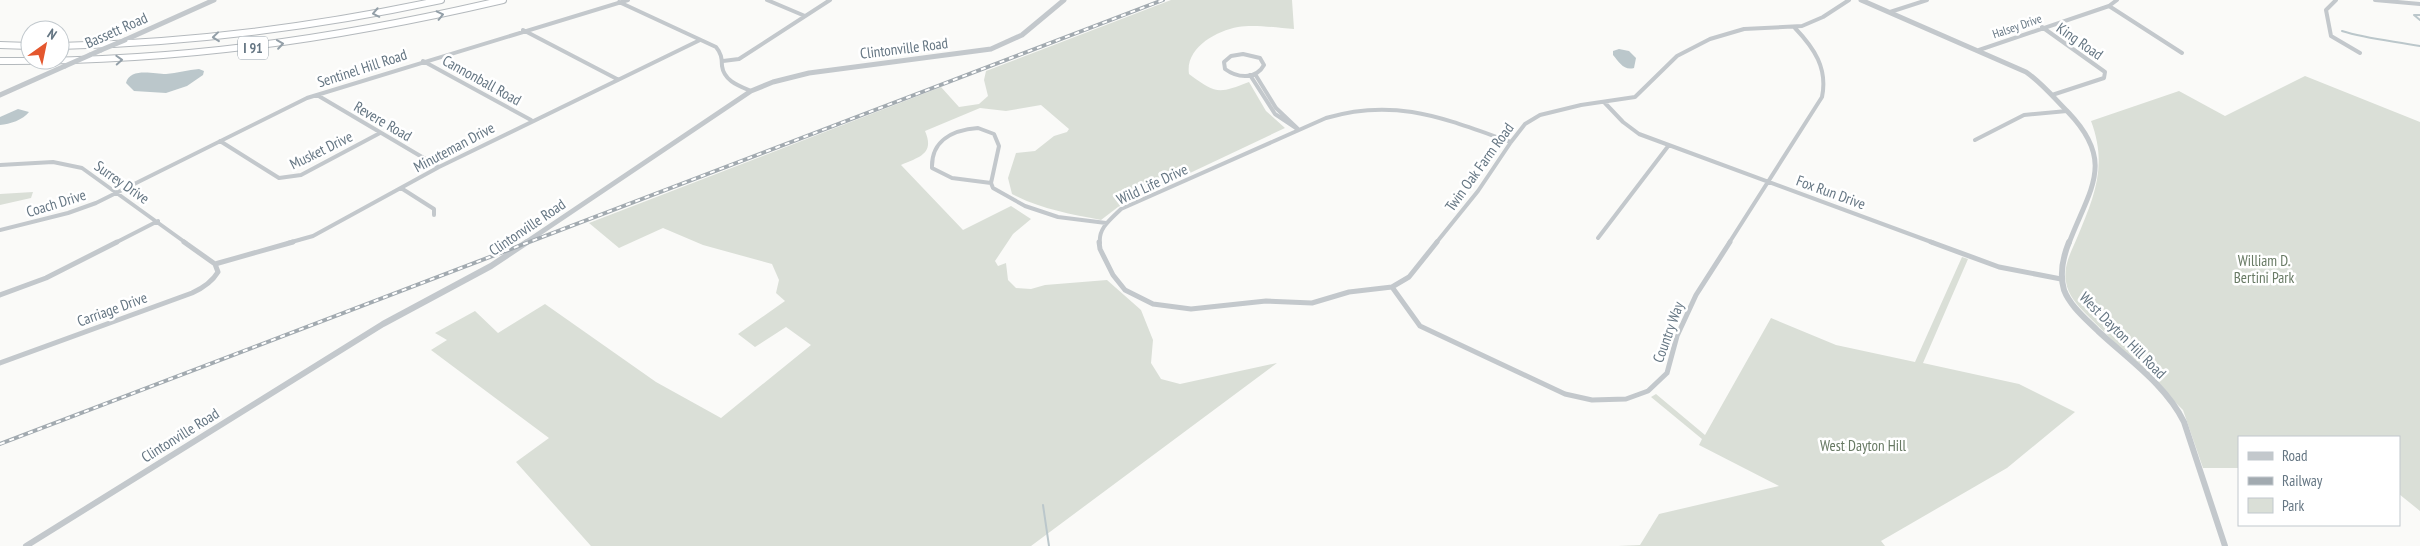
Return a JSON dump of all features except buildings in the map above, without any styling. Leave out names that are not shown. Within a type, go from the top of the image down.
[{"type":"highway","name":"I 91","points":[[70,46],[170,41],[261,32],[358,17],[441,0]]},
{"type":"highway","name":"I 91","points":[[0,61],[120,60],[243,49],[385,27],[503,0]]},
{"type":"highway","points":[[0,45],[20,46]]},
{"type":"street","name":"Bassett Road","points":[[0,95],[214,0]]},
{"type":"street","name":"Sentinel Hill Road","points":[[117,192],[316,95],[523,30],[628,0]]},
{"type":"street","points":[[767,0],[805,16]]},
{"type":"street","points":[[724,61],[739,59],[830,0]]},
{"type":"street","name":"Clintonville Road","points":[[26,546],[379,326],[491,266],[751,91],[774,82],[809,73],[991,49],[1022,36],[1064,0]]},
{"type":"street","name":"Twin Oak Farm Road","points":[[1392,287],[1409,277],[1530,120],[1545,114],[1635,97],[1644,92],[1665,66],[1683,52],[1727,32],[1746,28],[1795,28],[1813,23],[1849,0]]},
{"type":"street","points":[[1861,0],[2026,72],[2052,95],[2085,130],[2091,141],[2094,172],[2091,196],[2065,254],[2061,279]]},
{"type":"street","points":[[1890,12],[1927,0]]},
{"type":"street","name":"Halsey Drive","points":[[1979,50],[2108,6],[2117,0]]},
{"type":"street","points":[[2336,0],[2326,10],[2330,36],[2360,53]]},
{"type":"street","points":[[2375,0],[2420,4]]},
{"type":"street","points":[[619,2],[716,47],[724,61],[723,72],[727,78],[751,91]]},
{"type":"street","points":[[2108,6],[2182,53]]},
{"type":"street","name":"King Road","points":[[2042,27],[2105,72],[2104,78],[2052,95]]},
{"type":"street","name":"Country Way","points":[[1392,287],[1405,308],[1420,326],[1565,394],[1592,400],[1626,399],[1648,391],[1667,373],[1677,336],[1692,302],[1822,97],[1826,85],[1826,76],[1817,54],[1795,28]]},
{"type":"street","points":[[523,30],[617,78]]},
{"type":"street","name":"Minuteman Drive","points":[[215,264],[313,236],[439,167],[617,78],[700,40]]},
{"type":"street","points":[[1237,54],[1255,56],[1264,65],[1253,75],[1240,76],[1228,72],[1225,69],[1224,62],[1237,54]]},
{"type":"street","name":"Cannonball Road","points":[[423,61],[532,120]]},
{"type":"street","points":[[1253,75],[1263,92],[1276,108],[1299,130]]},
{"type":"street","points":[[1263,92],[1270,110],[1290,126],[1299,130]]},
{"type":"street","name":"Revere Road","points":[[316,95],[439,167]]},
{"type":"street","name":"Fox Run Drive","points":[[1604,102],[1623,122],[1639,134],[1999,267],[2061,279]]},
{"type":"street","name":"Wild Life Drive","points":[[1392,287],[1349,292],[1312,302],[1274,300],[1191,309],[1167,307],[1131,295],[1118,282],[1100,249],[1099,236],[1106,223],[1121,209],[1299,130],[1352,109],[1387,107],[1420,113],[1512,142]]},
{"type":"street","points":[[1270,110],[1276,108]]},
{"type":"street","points":[[1975,140],[2024,115],[2067,111]]},
{"type":"street","points":[[991,183],[941,176],[932,168],[930,158],[937,143],[963,129],[978,128],[994,134],[999,146],[991,183],[993,188],[1025,206],[1050,214],[1106,223]]},
{"type":"street","name":"Musket Drive","points":[[220,141],[274,175],[289,178],[301,175],[380,133]]},
{"type":"street","points":[[1598,238],[1669,145]]},
{"type":"street","name":"Surrey Drive","points":[[0,165],[38,162],[66,163],[82,168],[158,221],[215,264]]},
{"type":"street","points":[[401,188],[434,209],[434,215]]},
{"type":"street","name":"Coach Drive","points":[[0,230],[76,210],[117,192]]},
{"type":"street","points":[[0,295],[46,278],[158,221]]},
{"type":"street","name":"Carriage Drive","points":[[0,363],[192,294],[206,285],[215,276],[218,272],[215,264]]},
{"type":"street","name":"West Dayton Hill Road","points":[[2061,279],[2068,298],[2080,313],[2178,410],[2184,422],[2225,546]]},
{"type":"green space","points":[[1171,0],[1292,0],[1294,29],[1251,26],[1220,32],[1197,49],[1189,65],[1189,74],[1205,85],[1217,90],[1230,89],[1249,82],[1266,111],[1285,128],[1118,207],[1101,220],[1044,207],[1012,194],[1008,178],[1016,153],[1035,151],[1054,136],[1067,132],[1069,129],[1041,105],[1006,111],[980,108],[925,131],[928,139],[927,150],[919,157],[901,165],[963,230],[1011,206],[1031,219],[1013,234],[995,261],[998,266],[1006,263],[1008,280],[1016,288],[1031,289],[1045,285],[1107,280],[1141,310],[1153,340],[1151,363],[1161,379],[1180,384],[1277,363],[1031,546],[591,546],[516,462],[549,438],[431,350],[447,340],[435,333],[475,311],[498,333],[545,304],[656,382],[721,418],[811,345],[786,327],[755,347],[738,334],[785,301],[776,293],[779,280],[772,264],[703,245],[663,228],[619,248],[589,223],[941,87],[959,107],[979,104],[988,96],[984,80],[986,71]]},
{"type":"green space","name":"William D. Bertini Park","points":[[2305,76],[2420,122],[2420,511],[2400,495],[2400,436],[2238,436],[2238,468],[2203,468],[2183,410],[2073,300],[2067,287],[2065,276],[2067,265],[2089,209],[2099,167],[2096,137],[2091,121],[2179,91],[2225,116]]},
{"type":"green space","points":[[33,192],[31,198],[0,205],[0,194]]},
{"type":"green space","name":"West Dayton Hill","points":[[1962,257],[1968,259],[1923,363],[2019,384],[2075,412],[2007,468],[1881,541],[1885,546],[1618,546],[1640,545],[1659,514],[1779,486],[1699,445],[1702,439],[1651,397],[1656,394],[1705,435],[1771,318],[1836,345],[1915,362]]},
{"type":"shaded area","points":[[1619,49],[1629,51],[1636,58],[1634,68],[1625,67],[1613,55],[1613,51]]},
{"type":"shaded area","points":[[199,69],[204,71],[203,75],[187,86],[166,93],[134,91],[126,83],[128,78],[137,73],[166,74]]},
{"type":"shaded area","points":[[18,109],[29,112],[16,121],[0,125],[0,117]]},
{"type":"waterway","points":[[2420,15],[2414,15],[2420,20]]},
{"type":"waterway","points":[[2342,31],[2420,46]]},
{"type":"waterway","points":[[1043,505],[1049,546]]},
{"type":"railway","points":[[0,444],[1163,0]]}]
